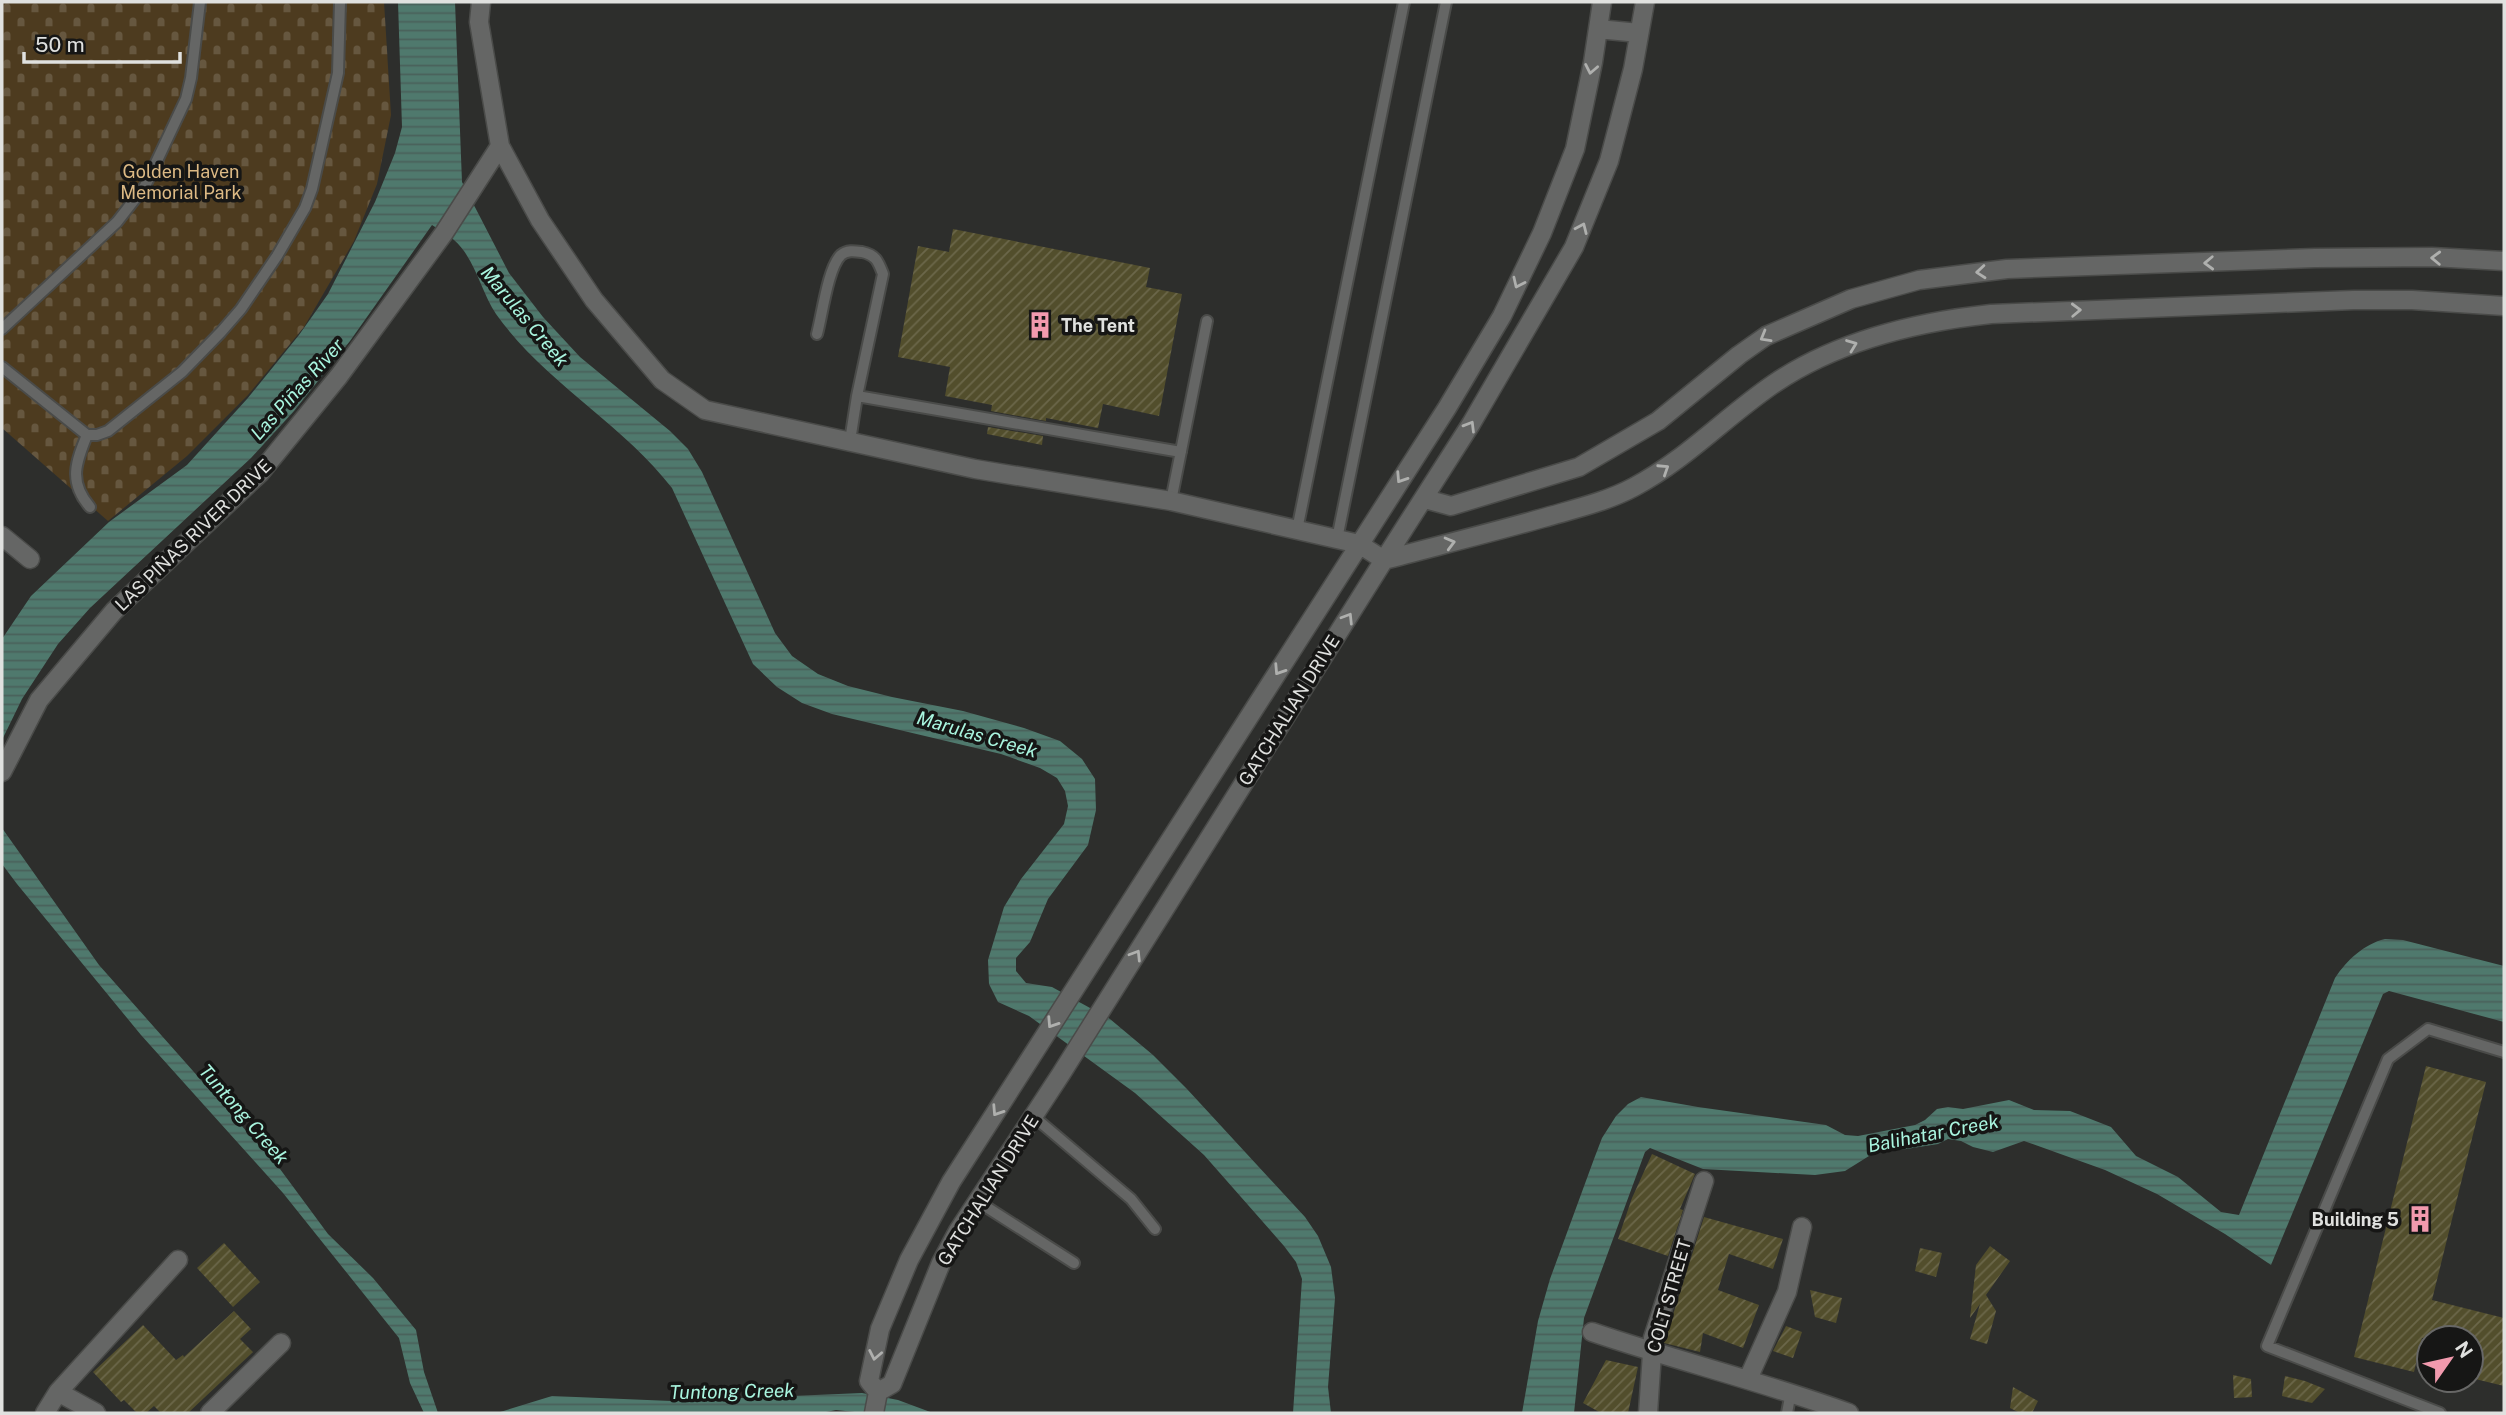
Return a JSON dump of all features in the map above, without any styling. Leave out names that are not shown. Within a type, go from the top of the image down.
[{"type":"street","points":[[481,2],[478,22],[500,146],[540,220],[594,300],[662,380],[705,410],[975,469],[1171,501],[1359,544],[1384,560],[1614,496],[1669,467],[1773,384],[1793,372],[1851,345],[1908,327],[1991,314],[2354,300],[2412,300],[2504,306]]},
{"type":"street","name":"GATCHALIAN DRIVE","points":[[878,1393],[869,1381],[880,1329],[909,1260],[951,1182],[1447,408],[1502,316],[1542,233],[1575,149],[1602,2]]},
{"type":"street","name":"GATCHALIAN DRIVE","points":[[874,1413],[878,1393],[892,1384],[941,1263],[978,1201],[1425,499],[1574,247],[1609,161],[1633,69],[1645,2]]},
{"type":"street","points":[[1598,29],[1639,33]]},
{"type":"street","name":"LAS PIÑAS RIVER DRIVE","points":[[2,772],[39,700],[114,611],[260,473],[339,376],[443,233],[500,146]]},
{"type":"street","points":[[1425,499],[1451,506],[1579,467],[1658,421],[1738,355],[1766,336],[1851,299],[1919,280],[2007,269],[2315,258],[2432,257],[2504,261]]},
{"type":"street","points":[[2,536],[30,559]]},
{"type":"street","name":"COLT STREET","points":[[1648,1413],[1650,1352],[1662,1307],[1704,1181]]},
{"type":"street","points":[[1748,1379],[1787,1292],[1802,1227]]},
{"type":"street","points":[[45,1413],[58,1392],[178,1260]]},
{"type":"street","points":[[880,1329],[908,1340]]},
{"type":"street","points":[[1592,1332],[1650,1352],[1791,1392],[1849,1413]]},
{"type":"street","points":[[210,1413],[281,1343]]},
{"type":"street","points":[[58,1392],[96,1413]]},
{"type":"lane","points":[[2,330],[117,222],[145,186],[186,99],[201,2]]},
{"type":"lane","points":[[2,367],[87,435],[97,435],[108,430],[182,372],[241,309],[305,208],[312,188],[338,73],[340,2]]},
{"type":"lane","points":[[1297,530],[1404,2]]},
{"type":"lane","points":[[1337,539],[1446,2]]},
{"type":"lane","points":[[817,334],[835,262],[843,253],[852,250],[872,254],[878,260],[883,274],[850,441]]},
{"type":"lane","points":[[1171,501],[1207,321]]},
{"type":"lane","points":[[858,396],[1181,452]]},
{"type":"lane","points":[[87,435],[75,470],[79,491],[90,507]]},
{"type":"lane","points":[[2440,1413],[2267,1346],[2388,1059],[2428,1029],[2504,1052]]},
{"type":"lane","points":[[1033,1116],[1130,1199],[1155,1229]]},
{"type":"lane","points":[[978,1201],[1073,1263]]},
{"type":"lane","points":[[1787,1413],[1791,1392]]},
{"type":"green space","name":"Golden Haven Memorial Park","points":[[2,2],[384,2],[391,115],[377,184],[354,241],[304,327],[248,395],[187,456],[108,521],[2,428]]},
{"type":"water","points":[[398,2],[455,2],[462,182],[509,273],[543,317],[580,357],[688,449],[702,472],[775,633],[792,656],[818,674],[848,686],[963,711],[1024,728],[1060,741],[1082,759],[1095,779],[1096,810],[1088,845],[1048,899],[1030,942],[1016,958],[1016,971],[1026,983],[1052,987],[1110,1019],[1153,1055],[1305,1217],[1318,1236],[1331,1267],[1335,1298],[1328,1387],[1331,1413],[1293,1413],[1302,1279],[1296,1262],[1284,1246],[1204,1155],[1135,1093],[1029,1016],[998,1002],[989,984],[988,960],[1004,907],[1021,879],[1064,824],[1068,806],[1065,791],[1057,778],[1040,768],[1001,754],[832,714],[802,703],[777,687],[753,664],[672,488],[652,464],[516,339],[496,314],[461,247],[432,225],[350,341],[294,411],[251,458],[90,608],[58,644],[22,699],[2,740],[2,639],[31,596],[109,522],[187,465],[247,399],[328,294],[375,202],[395,153],[402,127]]},
{"type":"water","points":[[2,828],[99,965],[280,1169],[328,1234],[373,1278],[416,1330],[424,1372],[438,1413],[424,1413],[410,1383],[399,1338],[283,1193],[141,1035],[2,864]]},
{"type":"water","name":"Balihatar Creek","points":[[2385,939],[2403,940],[2504,966],[2504,1022],[2389,991],[2383,994],[2271,1265],[2157,1194],[2105,1170],[2024,1141],[1993,1152],[1948,1139],[1938,1144],[1900,1150],[1887,1148],[1877,1151],[1845,1171],[1815,1175],[1703,1169],[1650,1148],[1645,1152],[1584,1318],[1574,1413],[1522,1413],[1538,1321],[1550,1279],[1602,1138],[1616,1116],[1628,1104],[1641,1097],[1826,1125],[1845,1135],[1858,1136],[1915,1125],[1937,1109],[1948,1107],[1963,1109],[2009,1100],[2034,1110],[2070,1111],[2111,1127],[2136,1156],[2178,1177],[2221,1212],[2239,1215],[2335,978],[2357,954]]},
{"type":"water","points":[[862,1393],[898,1400],[933,1413],[864,1413],[836,1410],[821,1413],[497,1413],[552,1396],[671,1401]]},
{"type":"building","name":"The Tent","points":[[953,229],[1150,268],[1146,287],[1182,294],[1159,416],[1103,404],[1098,428],[991,411],[992,405],[945,396],[950,367],[898,357],[918,246],[949,252]]},
{"type":"building","points":[[988,427],[1043,436],[1042,445],[987,434]]},
{"type":"building","name":"Building 5","points":[[2426,1066],[2486,1082],[2432,1300],[2504,1318],[2504,1386],[2485,1381],[2485,1324],[2415,1324],[2414,1372],[2354,1357]]},
{"type":"building","points":[[1652,1154],[1695,1174],[1680,1209],[1683,1210],[1668,1256],[1618,1239],[1632,1198]]},
{"type":"building","points":[[1704,1217],[1783,1239],[1773,1269],[1729,1254],[1718,1290],[1759,1305],[1743,1348],[1703,1333],[1700,1352],[1664,1343]]},
{"type":"building","points":[[224,1243],[260,1282],[233,1307],[197,1268]]},
{"type":"building","points":[[1990,1246],[2010,1261],[1986,1295],[1996,1311],[1987,1344],[1970,1339],[1980,1304],[1970,1318],[1976,1265]]},
{"type":"building","points":[[1920,1248],[1942,1253],[1936,1277],[1915,1271]]},
{"type":"building","points":[[1810,1290],[1842,1298],[1836,1323],[1815,1317]]},
{"type":"building","points":[[234,1311],[251,1329],[240,1339],[253,1352],[188,1413],[161,1413],[154,1406],[146,1413],[137,1413],[124,1400],[121,1402],[93,1372],[143,1325],[176,1360],[183,1355],[184,1357]]},
{"type":"building","points":[[1786,1326],[1802,1332],[1793,1358],[1773,1351]]},
{"type":"building","points":[[1606,1360],[1638,1367],[1628,1413],[1601,1413],[1583,1403]]},
{"type":"building","points":[[2233,1375],[2251,1379],[2252,1397],[2234,1398]]},
{"type":"building","points":[[2285,1376],[2325,1389],[2312,1403],[2282,1396]]},
{"type":"building","points":[[2013,1387],[2038,1401],[2032,1413],[2020,1413],[2010,1408]]},
{"type":"place","name":"The Tent","points":[[1040,325]]},
{"type":"place","name":"Building 5","points":[[2420,1219]]},
{"type":"water label","name":"Marulas Creek","points":[[525,316]]},
{"type":"water label","name":"Las Piñas River","points":[[297,389]]},
{"type":"water label","name":"Marulas Creek","points":[[977,734]]},
{"type":"water label","name":"Tuntong Creek","points":[[244,1114]]},
{"type":"water label","name":"Tuntong Creek","points":[[732,1391]]}]
